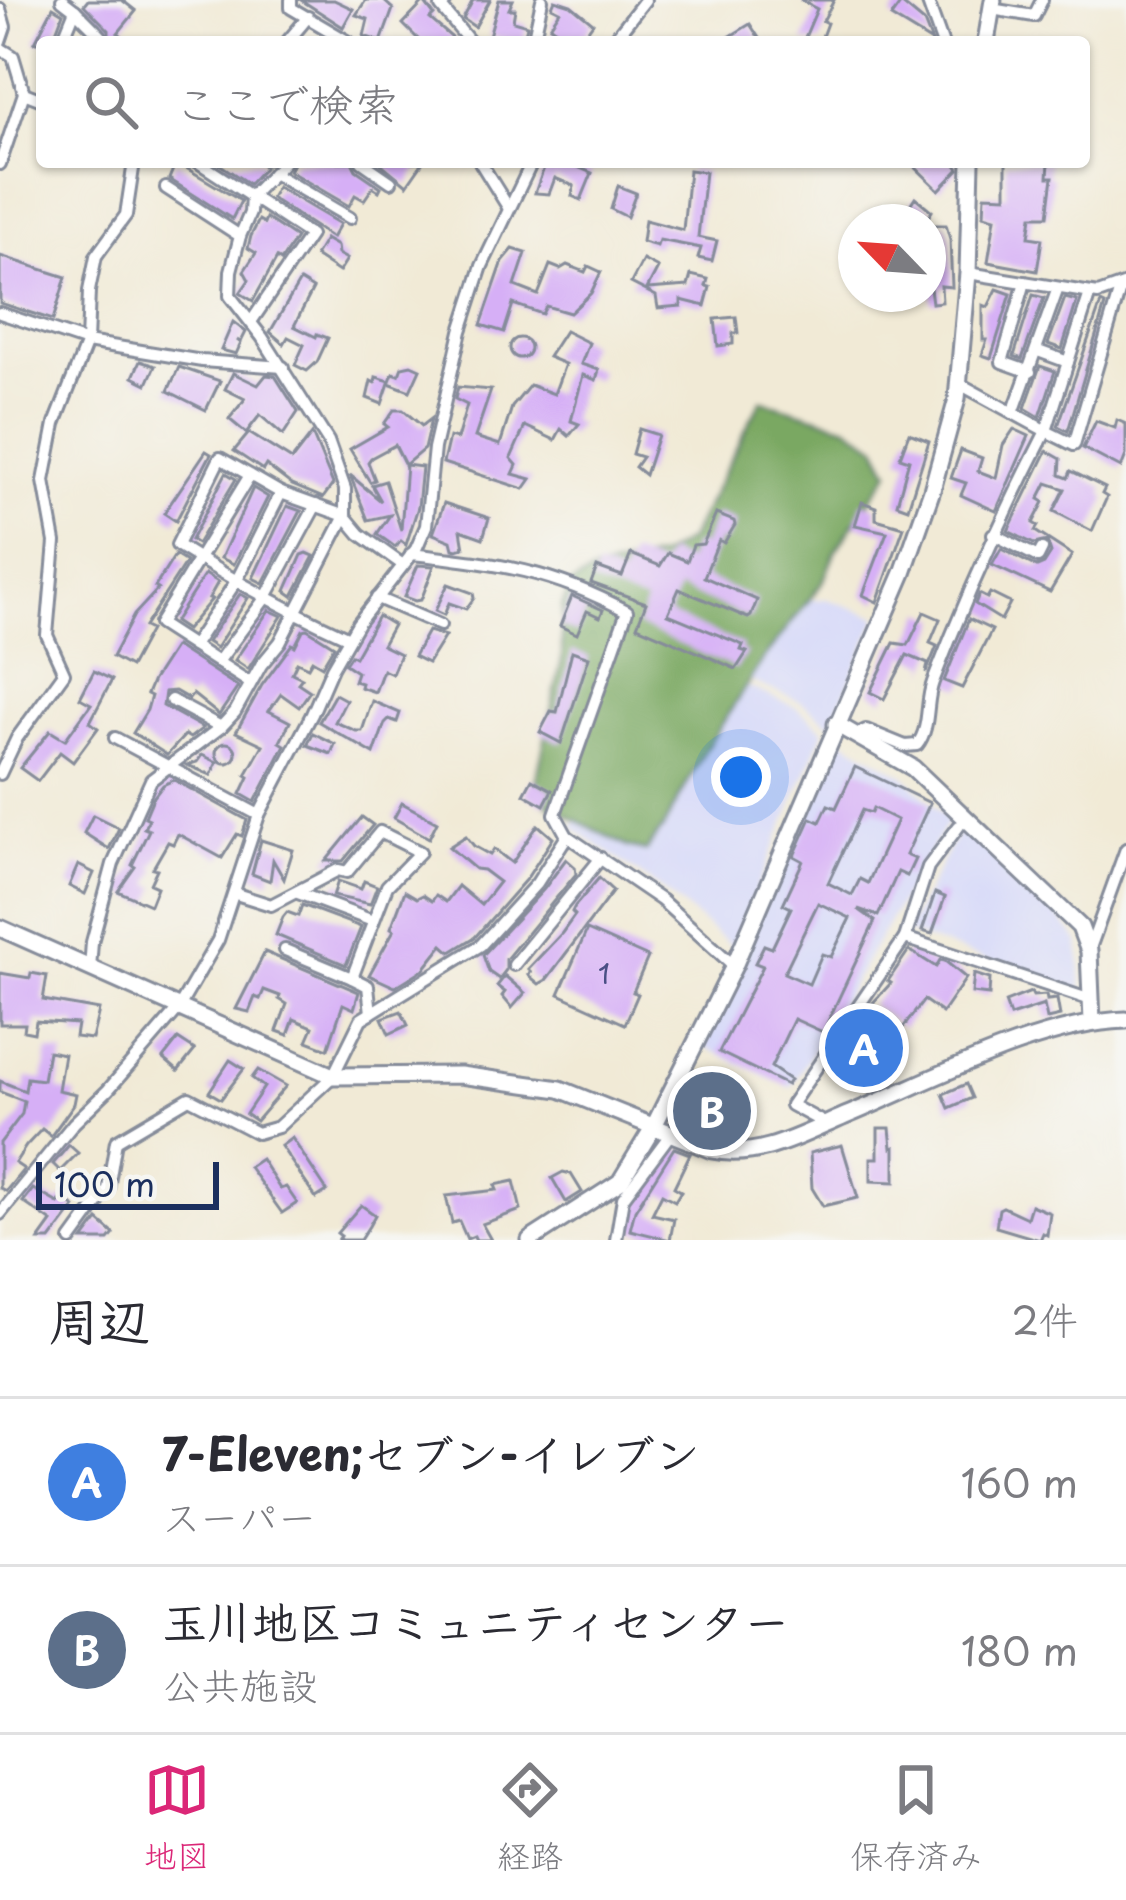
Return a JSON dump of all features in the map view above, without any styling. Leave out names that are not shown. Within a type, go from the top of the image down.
[{"type":"street","points":[[62,0],[101,36]]},
{"type":"street","points":[[291,0],[291,8],[339,36]]},
{"type":"street","points":[[534,36],[542,0]]},
{"type":"street","points":[[617,36],[645,0]]},
{"type":"street","points":[[927,0],[940,36]]},
{"type":"street","points":[[987,36],[992,5],[1034,16],[1042,0]]},
{"type":"street","points":[[442,2],[466,36]]},
{"type":"street","points":[[0,164],[24,93],[13,56],[0,45],[5,27],[2,5]]},
{"type":"street","points":[[64,36],[75,10]]},
{"type":"street","points":[[292,36],[308,17]]},
{"type":"street","points":[[24,93],[36,98]]},
{"type":"street","points":[[0,774],[17,737],[64,673],[47,635],[55,542],[44,481],[55,424],[87,342],[95,256],[126,215],[133,168]]},
{"type":"street","points":[[207,168],[310,235],[251,322]]},
{"type":"street","points":[[90,969],[92,942],[113,864],[151,780],[221,728],[235,712],[296,614],[346,516],[338,463],[283,368],[230,296],[231,272],[251,196],[278,168]]},
{"type":"street","points":[[371,168],[391,182]]},
{"type":"street","points":[[485,168],[508,207]]},
{"type":"street","points":[[1,1211],[178,1009],[211,954],[260,815],[349,638],[407,559],[430,512],[434,448],[461,331],[482,266],[529,168]]},
{"type":"street","points":[[541,1238],[620,1182],[654,1126],[734,966],[903,573],[932,490],[958,383],[971,168]]},
{"type":"street","points":[[273,173],[350,218]]},
{"type":"street","points":[[166,188],[240,236]]},
{"type":"street","points":[[958,383],[1074,445],[1123,286],[1090,293],[968,273]]},
{"type":"street","points":[[1025,282],[1002,362],[1030,372]]},
{"type":"street","points":[[1013,413],[1058,288]]},
{"type":"street","points":[[858,734],[866,730],[904,746],[917,745],[924,736],[930,690],[993,534],[1046,431],[1090,293]]},
{"type":"street","points":[[0,313],[87,342],[202,361],[283,368]]},
{"type":"street","points":[[1038,351],[1068,362]]},
{"type":"street","points":[[349,638],[296,614],[177,545],[220,458],[281,493],[346,516],[360,534],[407,559],[529,570],[578,585],[627,611],[555,814],[568,836],[661,900],[734,966]]},
{"type":"street","points":[[250,475],[159,624],[250,683]]},
{"type":"street","points":[[193,646],[237,580],[281,493]]},
{"type":"street","points":[[218,662],[266,597],[316,505]]},
{"type":"street","points":[[993,534],[1038,557],[1042,549]]},
{"type":"street","points":[[376,598],[440,625]]},
{"type":"street","points":[[171,700],[221,728]]},
{"type":"street","points":[[836,724],[913,768],[1080,927],[1089,951],[1092,1022]]},
{"type":"street","points":[[115,738],[260,815]]},
{"type":"street","points":[[826,1124],[791,1105],[905,938],[928,867],[959,826]]},
{"type":"street","points":[[236,893],[271,905],[338,870],[347,872],[380,832],[420,852],[387,886],[352,978]]},
{"type":"street","points":[[70,1240],[108,1189],[116,1142],[189,1098],[256,1133],[266,1133],[333,1076],[361,1019],[481,945],[537,883],[568,836]]},
{"type":"street","points":[[1089,951],[1126,849]]},
{"type":"street","points":[[514,965],[601,858]]},
{"type":"street","points":[[298,893],[373,921]]},
{"type":"street","points":[[0,928],[333,1076],[460,1076],[560,1089],[733,1154],[761,1150],[1017,1046],[1092,1022],[1126,1020]]},
{"type":"street","points":[[905,938],[1091,1000]]},
{"type":"street","points":[[285,950],[368,986],[371,1013]]},
{"type":"street","points":[[616,1240],[623,1198],[672,1132]]},
{"type":"shaded area","points":[[827,599],[878,617],[831,725],[800,701],[631,633],[768,603]]},
{"type":"shaded area","points":[[660,650],[796,707],[824,730],[732,947],[664,891],[573,828],[628,653]]},
{"type":"shaded area","points":[[837,736],[905,776],[949,820],[791,1088],[702,1046]]},
{"type":"shaded area","points":[[961,827],[1055,912],[1079,942],[1082,993],[905,932]]},
{"type":"green space","points":[[761,400],[848,426],[877,446],[890,471],[836,550],[823,582],[763,659],[663,828],[646,851],[628,847],[548,805],[536,781],[562,659],[562,606],[572,584],[596,571],[659,557],[689,540]]},
{"type":"building","points":[[88,0],[122,0],[136,11],[118,33],[122,36],[109,36],[109,30],[84,5]]},
{"type":"building","points":[[301,0],[334,0],[353,9],[343,27]]},
{"type":"building","points":[[366,0],[383,0],[393,9],[383,36],[364,36],[368,19],[356,15]]},
{"type":"building","points":[[473,0],[490,0],[475,27],[463,19]]},
{"type":"building","points":[[499,0],[513,0],[509,9],[515,9],[513,21],[527,25],[524,36],[489,36]]},
{"type":"building","points":[[555,0],[571,5],[593,23],[584,36],[552,36],[556,30],[550,26],[560,11],[552,7]]},
{"type":"building","points":[[800,0],[834,0],[823,21],[827,23],[822,36],[806,36],[817,9]]},
{"type":"building","points":[[424,2],[434,15],[430,19],[450,36],[415,36],[403,24]]},
{"type":"building","points":[[901,3],[924,22],[930,36],[922,36],[891,17]]},
{"type":"building","points":[[53,7],[63,13],[54,36],[38,36]]},
{"type":"building","points":[[750,24],[758,36],[731,36]]},
{"type":"building","points":[[174,168],[186,168],[241,201],[232,219],[169,179]]},
{"type":"building","points":[[225,168],[264,168],[249,184]]},
{"type":"building","points":[[355,168],[381,187],[379,191],[373,187],[364,200],[355,195],[349,206],[289,171]]},
{"type":"building","points":[[386,168],[419,168],[407,185]]},
{"type":"building","points":[[544,168],[580,168],[592,173],[581,200],[572,196],[574,186],[555,178],[549,194],[535,193]]},
{"type":"building","points":[[916,168],[958,168],[939,190]]},
{"type":"building","points":[[1006,168],[1049,168],[1048,177],[1053,177],[1048,216],[1032,216],[1029,237],[1042,239],[1037,271],[988,262],[995,218],[984,215],[985,195],[1006,196]]},
{"type":"building","points":[[689,170],[705,172],[698,237],[717,241],[712,261],[698,258],[701,248],[659,240],[657,246],[642,242],[645,220],[683,230]]},
{"type":"building","points":[[618,186],[636,193],[627,217],[611,209]]},
{"type":"building","points":[[277,187],[340,224],[332,238],[271,198]]},
{"type":"building","points":[[266,218],[296,238],[281,261],[277,258],[253,301],[240,293],[249,280],[244,271],[256,253],[248,248],[251,236],[259,220],[264,223]]},
{"type":"building","points":[[946,225],[950,239],[952,287],[946,286]]},
{"type":"building","points":[[325,239],[347,259],[339,272],[315,256]]},
{"type":"building","points":[[513,249],[526,253],[515,286],[538,295],[550,265],[585,272],[588,266],[601,272],[591,293],[570,313],[546,306],[542,314],[513,304],[504,332],[481,325],[503,261]]},
{"type":"building","points":[[0,256],[66,277],[53,320],[0,303]]},
{"type":"building","points":[[643,260],[658,268],[647,289],[688,286],[691,275],[708,279],[705,306],[681,300],[681,306],[658,308],[656,296],[631,283]]},
{"type":"building","points":[[300,281],[313,289],[294,326],[328,338],[317,362],[307,371],[295,365],[304,345],[288,337],[284,344],[270,332]]},
{"type":"building","points":[[997,289],[1011,294],[991,358],[982,355],[987,340],[983,340],[983,305],[988,307]]},
{"type":"building","points":[[1033,295],[1044,298],[1022,359],[1014,356]]},
{"type":"building","points":[[1065,298],[1077,301],[1062,349],[1048,344]]},
{"type":"building","points":[[1101,303],[1105,305],[1068,431],[1058,426]]},
{"type":"building","points":[[736,317],[738,333],[733,333],[733,344],[718,346],[715,319]]},
{"type":"building","points":[[233,322],[246,332],[241,342],[237,340],[241,343],[236,354],[221,350]]},
{"type":"building","points":[[565,331],[589,343],[581,364],[599,370],[596,380],[583,375],[571,421],[579,424],[569,436],[561,429],[555,440],[525,426],[511,458],[517,465],[513,474],[531,479],[524,489],[443,463],[449,437],[457,439],[467,405],[455,399],[458,387],[491,390],[475,437],[500,445],[512,407],[530,385],[554,394],[565,364],[548,357]]},
{"type":"building","points":[[520,338],[530,348],[520,358],[510,348]]},
{"type":"building","points":[[140,361],[155,366],[147,384],[133,377]]},
{"type":"building","points":[[1040,366],[1055,371],[1040,417],[1025,408]]},
{"type":"building","points":[[179,367],[220,381],[206,410],[168,391]]},
{"type":"building","points":[[402,367],[420,369],[410,391],[389,383],[382,404],[367,398],[376,377],[390,381],[393,373],[399,375]]},
{"type":"building","points":[[233,373],[258,385],[266,375],[275,376],[298,412],[283,435],[260,415],[246,433],[229,419],[245,399],[225,389]]},
{"type":"building","points":[[394,410],[403,410],[422,426],[431,419],[424,449],[405,465],[395,445],[371,458],[368,462],[375,480],[370,482],[350,449],[388,427],[384,424]]},
{"type":"building","points":[[1117,420],[1126,424],[1121,468],[1083,448],[1096,421],[1115,428]]},
{"type":"building","points":[[639,429],[658,435],[645,475],[635,467],[642,457],[632,454]]},
{"type":"building","points":[[1014,429],[1029,436],[996,511],[961,495],[966,483],[951,478],[961,450],[982,458],[978,471],[996,478],[1003,445]]},
{"type":"building","points":[[249,433],[292,460],[312,434],[333,484],[323,498],[234,451]]},
{"type":"building","points":[[909,433],[929,441],[908,508],[897,504],[909,460],[900,457]]},
{"type":"building","points":[[206,451],[211,454],[176,521],[164,513]]},
{"type":"building","points":[[1047,451],[1061,459],[1060,475],[1068,478],[1071,471],[1105,488],[1102,494],[1107,497],[1092,531],[1054,511],[1065,489],[1047,483],[1033,523],[1038,526],[1035,531],[1072,555],[1050,592],[992,565],[1001,549],[1037,567],[1051,553],[1047,541],[1034,544],[1008,531]]},
{"type":"building","points":[[406,465],[422,467],[418,507],[406,545],[401,541],[395,547],[377,534],[390,515],[368,520],[350,475],[381,501],[372,485],[385,481],[401,530]]},
{"type":"building","points":[[226,473],[236,479],[197,544],[191,540]]},
{"type":"building","points":[[253,488],[268,497],[234,564],[221,558]]},
{"type":"building","points":[[862,502],[876,507],[876,519],[904,527],[877,602],[863,595],[887,532],[855,525]]},
{"type":"building","points":[[444,503],[489,518],[483,538],[461,530],[464,548],[457,550],[451,541],[433,534]]},
{"type":"building","points":[[287,506],[301,511],[263,583],[253,578]]},
{"type":"building","points":[[716,514],[735,525],[724,543],[719,540],[704,577],[757,600],[751,616],[679,589],[668,614],[743,645],[741,650],[747,652],[736,669],[637,626],[646,603],[591,583],[597,567],[622,576],[631,554],[660,566],[668,553],[687,561],[693,545],[703,544]]},
{"type":"building","points":[[307,553],[314,556],[293,596],[286,591]]},
{"type":"building","points":[[175,555],[186,562],[144,627],[150,630],[130,667],[112,657]]},
{"type":"building","points":[[418,565],[434,566],[421,600],[415,601],[404,597]]},
{"type":"building","points":[[205,574],[218,582],[212,599],[186,630],[174,622]]},
{"type":"building","points":[[448,584],[473,593],[474,598],[466,609],[449,603],[444,615],[435,611]]},
{"type":"building","points":[[990,593],[1010,603],[1001,620],[975,604],[979,594],[987,598]]},
{"type":"building","points":[[240,594],[248,598],[216,648],[207,642]]},
{"type":"building","points":[[572,596],[603,610],[600,617],[587,611],[577,634],[560,626]]},
{"type":"building","points":[[269,610],[282,616],[248,669],[235,660]]},
{"type":"building","points":[[924,612],[940,619],[930,643],[937,646],[926,673],[928,664],[907,655],[884,699],[870,692],[894,643],[908,645]]},
{"type":"building","points":[[378,616],[393,625],[382,645],[400,654],[392,674],[383,670],[375,692],[360,687],[354,681],[357,672],[345,664],[351,655],[355,657]]},
{"type":"building","points":[[969,619],[992,630],[962,688],[944,681]]},
{"type":"building","points":[[307,629],[334,646],[322,666],[312,660],[308,667],[297,662],[292,673],[310,691],[299,707],[281,694],[269,711],[290,722],[280,742],[285,745],[255,802],[241,794],[263,745],[236,732],[262,685]]},
{"type":"building","points":[[428,631],[445,636],[428,663],[414,656]]},
{"type":"building","points":[[175,646],[238,687],[219,715],[193,694],[189,699],[175,691],[165,692],[163,706],[203,728],[190,738],[185,735],[167,755],[133,733],[147,710],[153,680]]},
{"type":"building","points":[[572,651],[589,657],[561,743],[540,732],[551,711],[557,712]]},
{"type":"building","points":[[94,671],[112,680],[90,722],[98,728],[73,762],[60,752],[38,781],[20,768],[50,731],[65,740],[91,704],[80,698]]},
{"type":"building","points":[[335,694],[346,700],[335,722],[356,731],[362,731],[372,701],[400,713],[397,722],[389,719],[385,723],[374,754],[319,722]]},
{"type":"building","points":[[313,733],[335,744],[331,754],[307,745]]},
{"type":"building","points":[[226,743],[236,753],[226,763],[216,753]]},
{"type":"building","points":[[202,755],[217,762],[211,775],[187,765]]},
{"type":"building","points":[[855,767],[930,803],[906,855],[915,859],[907,876],[898,872],[878,916],[858,909],[875,921],[823,1032],[794,1019],[771,1067],[790,1080],[787,1085],[719,1052],[763,966],[755,963],[764,945],[772,948],[791,908],[783,904],[803,861],[794,856],[811,818],[820,822],[828,805],[836,808]],"holes":[[[873,808],[897,820],[868,883],[860,879],[852,895],[828,883],[862,810],[871,813]],[[818,903],[850,918],[831,957],[822,954],[809,984],[784,973]]]},
{"type":"building","points":[[532,779],[552,790],[544,805],[524,794]]},
{"type":"building","points":[[174,780],[247,820],[242,836],[237,834],[222,858],[178,834],[173,844],[168,842],[153,868],[157,869],[150,884],[157,887],[150,905],[118,891],[135,867],[149,830],[144,828],[149,819],[145,817],[153,798]]},
{"type":"building","points":[[402,803],[437,822],[429,838],[394,818]]},
{"type":"building","points":[[93,815],[119,828],[109,849],[84,833]]},
{"type":"building","points":[[362,817],[373,825],[343,861],[326,861]]},
{"type":"building","points":[[538,825],[553,838],[527,878],[475,937],[451,952],[443,945],[424,969],[395,987],[369,975],[394,930],[405,891],[432,901],[436,895],[446,902],[458,886],[481,905],[499,882],[449,847],[466,836],[474,846],[490,855],[494,849],[512,863]]},
{"type":"building","points":[[261,840],[293,850],[284,879],[273,860],[270,881],[252,874]]},
{"type":"building","points":[[566,859],[576,874],[506,959],[506,970],[499,979],[489,972],[483,955]]},
{"type":"building","points":[[78,865],[94,873],[85,894],[69,886]]},
{"type":"building","points":[[599,878],[613,891],[539,984],[528,969],[562,933],[575,915],[575,906]]},
{"type":"building","points":[[338,881],[361,889],[364,881],[377,886],[370,904],[333,896]]},
{"type":"building","points":[[935,893],[945,897],[932,934],[922,931]]},
{"type":"building","points":[[302,905],[361,927],[346,965],[276,935],[287,912],[298,916]]},
{"type":"building","points":[[587,930],[648,957],[625,1024],[559,994]]},
{"type":"building","points":[[909,950],[936,967],[940,960],[945,961],[966,978],[942,1013],[924,1000],[903,1028],[871,1005],[891,983]]},
{"type":"building","points":[[265,952],[359,992],[354,1009],[343,1004],[328,1049],[307,1041],[313,1027],[294,1019],[288,1035],[277,1031],[287,1004],[280,996],[264,990],[249,1012],[236,1009]]},
{"type":"building","points":[[0,973],[47,976],[43,1000],[99,1010],[92,1039],[75,1037],[77,1024],[36,1021],[34,1033],[24,1031],[25,1024],[0,1024]]},
{"type":"building","points":[[974,974],[990,979],[989,995],[972,993]]},
{"type":"building","points":[[505,976],[525,993],[512,1008],[497,986]]},
{"type":"building","points":[[1031,992],[1057,999],[1060,1016],[1047,1019],[1044,1005],[1010,1016],[1005,1002]]},
{"type":"building","points":[[401,1011],[408,1025],[389,1034],[382,1018]]},
{"type":"building","points":[[879,1025],[887,1045],[851,1064],[844,1044]]},
{"type":"building","points":[[178,1039],[195,1050],[178,1071],[163,1058]]},
{"type":"building","points":[[48,1051],[64,1054],[58,1090],[76,1094],[74,1104],[51,1136],[42,1129],[26,1146],[15,1163],[24,1169],[6,1191],[0,1188],[0,1143],[22,1114],[24,1101],[0,1092],[0,1081],[25,1091],[27,1078],[43,1080]]},
{"type":"building","points":[[230,1060],[244,1069],[221,1099],[209,1092]]},
{"type":"building","points":[[258,1070],[286,1086],[256,1121],[246,1114],[264,1087],[252,1078]]},
{"type":"building","points":[[966,1084],[972,1098],[949,1108],[943,1094]]},
{"type":"building","points":[[718,1086],[728,1091],[724,1097],[733,1102],[715,1134],[692,1120],[700,1105],[694,1102],[700,1089],[715,1092]]},
{"type":"building","points":[[878,1128],[890,1128],[895,1182],[871,1181],[871,1158],[878,1158]]},
{"type":"building","points":[[292,1138],[327,1191],[316,1198],[281,1146]]},
{"type":"building","points":[[69,1145],[78,1153],[60,1171],[53,1164]]},
{"type":"building","points":[[842,1145],[858,1198],[823,1206],[812,1188],[810,1153]]},
{"type":"building","points":[[674,1148],[690,1154],[674,1187],[681,1191],[675,1201],[662,1194],[652,1214],[674,1219],[670,1240],[630,1230],[635,1210]]},
{"type":"building","points":[[261,1159],[280,1189],[286,1187],[297,1203],[282,1213],[249,1167]]},
{"type":"building","points":[[563,1172],[571,1174],[582,1192],[566,1202],[552,1178]]},
{"type":"building","points":[[514,1181],[521,1210],[482,1224],[491,1240],[467,1239],[459,1221],[452,1223],[446,1196],[497,1190],[495,1185]]},
{"type":"building","points":[[33,1189],[75,1207],[50,1240],[39,1240],[52,1222],[23,1202]]},
{"type":"building","points":[[361,1205],[375,1215],[360,1240],[338,1240],[337,1233]]},
{"type":"building","points":[[1031,1205],[1050,1213],[1047,1235],[1043,1233],[1040,1240],[996,1227],[999,1209],[1027,1218]]},
{"type":"building","points":[[98,1220],[114,1234],[109,1240],[83,1240]]},
{"type":"place","name":"7-Eleven;セブン-イレブン","points":[[864,1048]]},
{"type":"place","name":"玉川地区コミュニティセンター","points":[[712,1111]]}]
